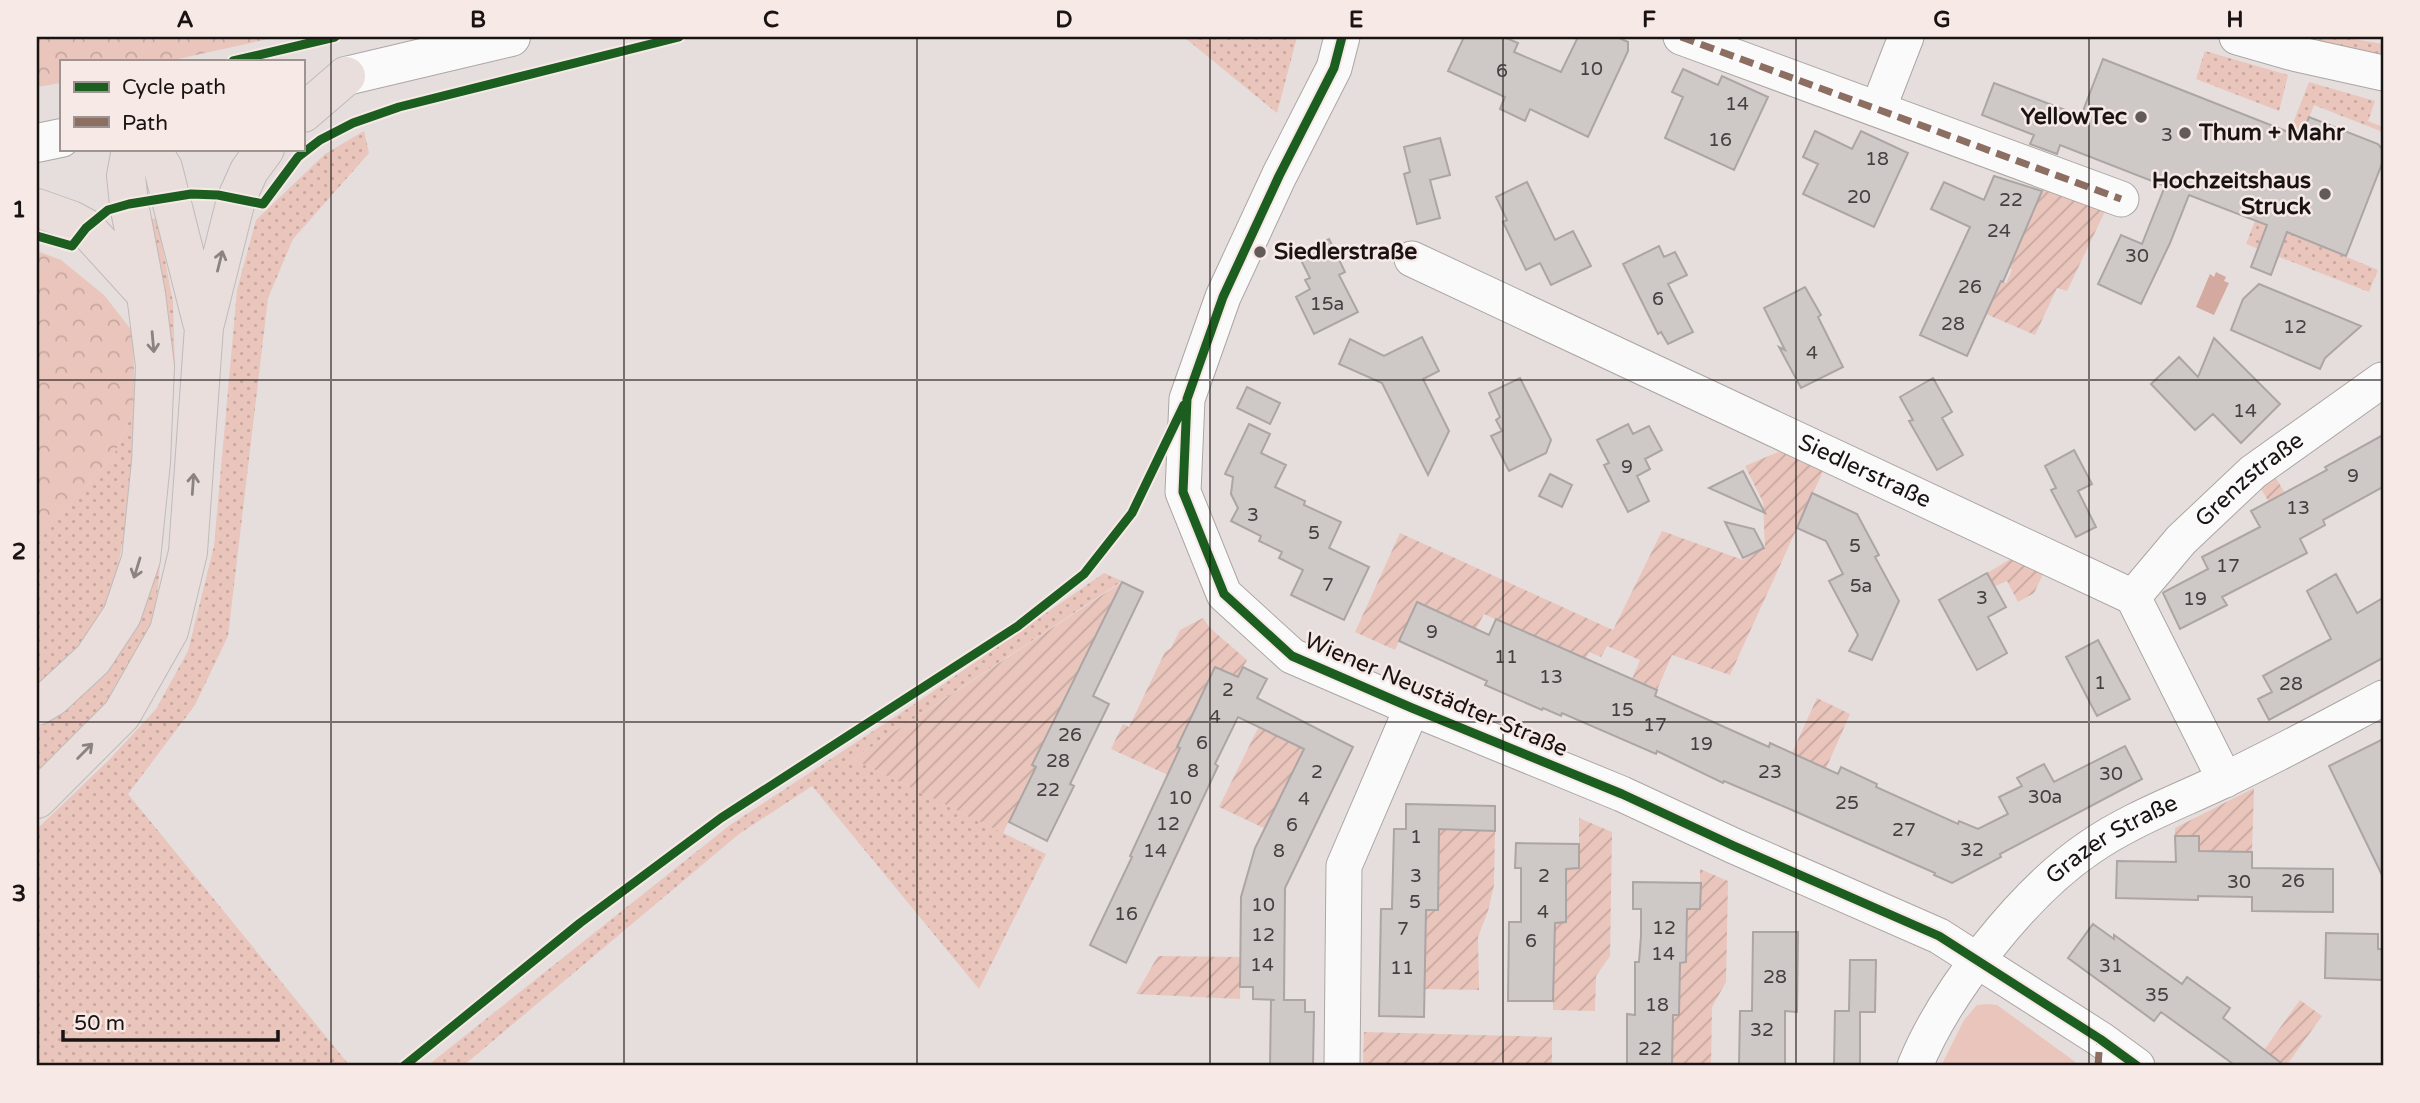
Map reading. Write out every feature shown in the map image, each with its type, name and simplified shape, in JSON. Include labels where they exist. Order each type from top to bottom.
[{"type":"highway","points":[[304,112],[346,76]]},
{"type":"highway","points":[[37,706],[52,697],[93,659],[122,615],[141,559],[155,366],[146,295],[129,204],[126,176],[131,150]]},
{"type":"highway","points":[[152,150],[163,168],[204,327]]},
{"type":"highway","points":[[37,799],[122,714],[169,631],[188,552],[204,327],[236,200],[249,171],[264,150]]},
{"type":"highway","points":[[37,208],[86,228],[146,295]]},
{"type":"street","points":[[304,86],[511,37]]},
{"type":"street","name":"Wiener Neustädter Straße","points":[[1342,37],[1334,68],[1223,297],[1187,398],[1183,492],[1224,594],[1291,655],[1622,794],[1940,936],[1978,960],[2099,1053],[2137,1066]]},
{"type":"street","points":[[1681,37],[2121,199]]},
{"type":"street","points":[[1878,109],[1906,37]]},
{"type":"street","points":[[2237,37],[2297,54],[2383,73]]},
{"type":"street","points":[[37,143],[60,138]]},
{"type":"street","name":"Siedlerstraße","points":[[1412,259],[2133,597]]},
{"type":"street","name":"Grenzstraße","points":[[2133,597],[2181,540],[2253,472],[2382,380]]},
{"type":"street","points":[[2133,597],[2225,780]]},
{"type":"street","name":"Grazer Straße","points":[[1915,1066],[1940,1016],[1978,960],[2056,874],[2090,847],[2141,818],[2225,780],[2383,698]]},
{"type":"street","points":[[1342,1066],[1344,866],[1412,708]]},
{"type":"green space","points":[[37,37],[277,37],[174,60],[60,60],[60,83],[37,87]]},
{"type":"green space","points":[[1184,37],[1297,37],[1277,113]]},
{"type":"green space","points":[[2295,37],[2342,37],[2383,44],[2383,56]]},
{"type":"green space","points":[[2205,51],[2288,75],[2279,111],[2196,79]]},
{"type":"green space","points":[[2309,82],[2375,101],[2368,121],[2383,127],[2383,132],[2314,105],[2267,224],[2378,270],[2369,292],[2246,244]]},
{"type":"green space","points":[[364,131],[369,153],[293,239],[268,298],[228,636],[195,705],[128,794],[350,1066],[37,1066],[37,829],[109,760],[156,709],[188,651],[214,546],[237,290],[256,220],[325,154]]},
{"type":"green space","points":[[2045,182],[2108,205],[2067,291],[2057,288],[2035,335],[1986,314],[2001,281],[2006,283],[2012,270],[2010,268]]},
{"type":"green space","points":[[157,218],[173,302],[175,366],[158,589],[150,636],[119,695],[37,779],[37,729],[71,707],[95,679],[133,615],[149,219]]},
{"type":"green space","points":[[37,251],[61,260],[104,295],[133,332],[135,407],[112,459],[37,537]]},
{"type":"green space","points":[[135,407],[132,467],[124,536],[108,603],[80,654],[37,694],[37,537],[112,459]]},
{"type":"green space","points":[[1783,450],[1824,469],[1730,675],[1672,655],[1657,690],[1632,679],[1640,660],[1607,646],[1601,657],[1589,652],[1585,660],[1484,614],[1476,629],[1417,603],[1395,650],[1355,632],[1400,533],[1613,630],[1662,531],[1743,560],[1765,547],[1763,502],[1745,466]]},
{"type":"green space","points":[[2271,470],[2285,493],[2269,502],[2256,481]]},
{"type":"green space","points":[[2014,557],[2044,572],[2034,593],[2018,602],[2007,581],[1995,586],[1987,573]]},
{"type":"green space","points":[[1104,573],[1122,581],[853,759],[1046,854],[979,989],[812,786],[739,834],[463,1066],[427,1066],[730,825],[919,701]]},
{"type":"green space","points":[[1122,582],[1032,765],[1036,767],[1003,833],[853,759]]},
{"type":"green space","points":[[1203,618],[1210,628],[1247,660],[1238,677],[1215,667],[1168,775],[1111,749],[1123,724],[1129,727],[1165,652],[1171,648],[1180,630]]},
{"type":"green space","points":[[1817,698],[1850,714],[1816,791],[1792,753]]},
{"type":"green space","points":[[1260,724],[1305,749],[1266,829],[1219,807]]},
{"type":"green space","points":[[2254,788],[2252,852],[2199,852],[2199,836],[2175,836],[2175,828]]},
{"type":"green space","points":[[1579,818],[1612,832],[1610,956],[1596,976],[1595,1011],[1553,1010],[1554,923],[1566,922],[1566,869],[1579,868]]},
{"type":"green space","points":[[1439,829],[1495,830],[1494,885],[1478,937],[1479,990],[1424,989],[1426,910],[1438,909]]},
{"type":"green space","points":[[1700,869],[1728,881],[1726,982],[1712,1007],[1711,1066],[1672,1066],[1672,1015],[1679,1015],[1680,963],[1686,962],[1687,909],[1700,909]]},
{"type":"green space","points":[[1158,956],[1241,957],[1240,999],[1136,994]]},
{"type":"green space","points":[[2300,1000],[2322,1016],[2286,1066],[2264,1050]]},
{"type":"green space","points":[[1977,1005],[1997,1005],[2081,1066],[1941,1066],[1964,1020]]},
{"type":"green space","points":[[1364,1032],[1552,1037],[1552,1066],[1363,1066]]},
{"type":"shaded area","points":[[2216,272],[2226,277],[2224,281],[2229,283],[2214,315],[2196,307],[2210,274],[2214,277]]},
{"type":"building","points":[[1464,37],[1504,37],[1518,43],[1514,52],[1561,72],[1578,37],[1617,37],[1628,42],[1628,51],[1588,137],[1530,109],[1525,121],[1500,109],[1505,97],[1448,71]]},
{"type":"building","points":[[2103,59],[2301,137],[2309,117],[2378,144],[2383,150],[2383,161],[2346,256],[2287,232],[2271,275],[2251,267],[2267,225],[2189,195],[2141,304],[2098,284],[2121,235],[2142,244],[2165,186],[2060,145],[2057,154],[2030,144],[2034,135],[1982,115],[1994,83],[2081,116]]},
{"type":"building","points":[[1683,69],[1718,85],[1722,76],[1768,97],[1734,170],[1665,138],[1683,97],[1672,92]]},
{"type":"building","points":[[1815,131],[1852,149],[1861,131],[1908,153],[1874,227],[1803,194],[1818,164],[1803,157]]},
{"type":"building","points":[[1440,138],[1450,175],[1430,180],[1440,218],[1417,224],[1404,174],[1410,172],[1404,147]]},
{"type":"building","points":[[1994,176],[2042,191],[2003,282],[2001,281],[1967,356],[1920,335],[1970,227],[1931,209],[1944,182],[1984,200]]},
{"type":"building","points":[[1527,182],[1555,240],[1573,231],[1591,266],[1551,285],[1540,263],[1526,270],[1503,222],[1507,220],[1496,197]]},
{"type":"building","points":[[1329,239],[1345,272],[1339,275],[1358,312],[1314,334],[1296,297],[1310,289],[1305,280],[1310,278],[1298,254]]},
{"type":"building","points":[[1659,246],[1664,257],[1675,252],[1687,275],[1668,284],[1693,332],[1668,344],[1661,332],[1658,334],[1623,264]]},
{"type":"building","points":[[2259,284],[2361,326],[2325,358],[2320,369],[2231,330],[2243,299]]},
{"type":"building","points":[[1805,287],[1821,315],[1818,317],[1843,367],[1801,388],[1779,347],[1785,350],[1764,308]]},
{"type":"building","points":[[1422,337],[1439,371],[1423,379],[1449,431],[1428,475],[1382,383],[1339,364],[1350,339],[1384,356]]},
{"type":"building","points":[[2214,338],[2280,404],[2241,443],[2213,414],[2195,430],[2151,384],[2179,357],[2198,377]]},
{"type":"building","points":[[1520,378],[1551,440],[1546,453],[1509,471],[1491,436],[1502,431],[1496,420],[1500,417],[1489,393]]},
{"type":"building","points":[[1933,378],[1952,412],[1942,418],[1963,455],[1937,470],[1909,421],[1913,420],[1900,397]]},
{"type":"building","points":[[1247,387],[1280,403],[1270,424],[1237,408]]},
{"type":"building","points":[[1249,424],[1270,434],[1261,453],[1286,465],[1275,487],[1305,501],[1304,505],[1341,522],[1329,548],[1369,567],[1344,620],[1291,595],[1303,570],[1279,558],[1282,552],[1259,541],[1261,536],[1231,521],[1238,508],[1231,494],[1233,477],[1225,474]]},
{"type":"building","points":[[1628,424],[1633,434],[1649,426],[1662,450],[1645,459],[1650,469],[1637,476],[1649,501],[1628,512],[1604,465],[1609,463],[1597,440]]},
{"type":"building","points":[[2383,435],[2383,487],[2323,520],[2325,525],[2300,539],[2307,553],[2222,597],[2227,605],[2180,629],[2164,592],[2208,569],[2202,557],[2260,527],[2251,511],[2327,470],[2325,467]]},
{"type":"building","points":[[2074,450],[2092,484],[2078,491],[2096,527],[2076,537],[2051,490],[2056,488],[2045,466]]},
{"type":"building","points":[[1743,471],[1765,513],[1709,488]]},
{"type":"building","points":[[1550,474],[1572,485],[1562,507],[1539,496]]},
{"type":"building","points":[[1812,493],[1857,514],[1879,555],[1875,557],[1899,601],[1872,660],[1849,651],[1858,635],[1829,581],[1843,574],[1826,541],[1797,528]]},
{"type":"building","points":[[1725,522],[1754,529],[1764,548],[1743,558]]},
{"type":"building","points":[[1987,573],[2006,607],[1988,617],[2007,653],[1977,670],[1939,600]]},
{"type":"building","points":[[2336,574],[2357,613],[2383,598],[2383,658],[2269,720],[2258,699],[2272,692],[2263,676],[2331,639],[2307,591]]},
{"type":"building","points":[[1122,582],[1143,592],[1093,696],[1109,704],[1070,784],[1074,786],[1047,841],[1009,822],[1036,767],[1032,765]]},
{"type":"building","points":[[1417,602],[1489,635],[1496,619],[1657,690],[1655,696],[1769,747],[1770,743],[1838,774],[1841,767],[1877,784],[1876,787],[1958,824],[1959,821],[1978,829],[2008,814],[1999,797],[2022,786],[2017,778],[2044,764],[2054,782],[2125,746],[2142,779],[2000,854],[2001,857],[1952,883],[1792,810],[1724,781],[1723,783],[1657,751],[1656,754],[1562,713],[1561,716],[1543,708],[1542,710],[1485,685],[1487,681],[1399,641]]},
{"type":"building","points":[[2098,640],[2130,699],[2097,716],[2066,657]]},
{"type":"building","points":[[1215,667],[1238,677],[1243,667],[1267,679],[1257,698],[1353,747],[1285,888],[1284,1000],[1305,1000],[1305,1012],[1314,1012],[1313,1066],[1270,1066],[1271,1000],[1275,1000],[1253,999],[1253,987],[1240,987],[1241,897],[1255,848],[1304,749],[1238,717],[1215,764],[1218,766],[1126,963],[1090,945],[1132,857],[1130,856],[1180,748],[1177,747]]},
{"type":"building","points":[[2383,739],[2383,877],[2329,766]]},
{"type":"building","points":[[1406,804],[1495,806],[1495,831],[1439,829],[1438,910],[1426,910],[1424,1017],[1379,1016],[1381,909],[1392,909],[1394,829],[1406,829]]},
{"type":"building","points":[[2175,836],[2199,836],[2199,851],[2252,852],[2252,868],[2333,869],[2333,912],[2252,911],[2252,897],[2198,896],[2198,900],[2116,898],[2117,861],[2176,862]]},
{"type":"building","points":[[1516,843],[1579,844],[1579,868],[1566,869],[1566,922],[1555,923],[1553,1001],[1508,1001],[1509,922],[1521,922],[1521,868],[1515,868]]},
{"type":"building","points":[[1633,882],[1701,883],[1700,909],[1687,909],[1686,962],[1680,963],[1679,1015],[1673,1015],[1672,1066],[1627,1066],[1627,1014],[1635,1015],[1635,962],[1639,962],[1641,936],[1641,909],[1633,909]]},
{"type":"building","points":[[2093,924],[2114,939],[2114,935],[2182,984],[2187,977],[2230,1008],[2223,1018],[2285,1066],[2236,1066],[2161,1012],[2154,1021],[2068,958]]},
{"type":"building","points":[[1753,932],[1798,932],[1797,1012],[1785,1011],[1785,1066],[1739,1066],[1740,1011],[1752,1011]]},
{"type":"building","points":[[2326,933],[2378,934],[2378,949],[2383,949],[2383,980],[2325,978]]},
{"type":"building","points":[[1850,960],[1876,960],[1875,1012],[1860,1012],[1860,1066],[1834,1066],[1835,1011],[1849,1011]]},
{"type":"marked path","points":[[1681,37],[2121,199]]},
{"type":"marked path","points":[[2098,1066],[2100,1039]]},
{"type":"cycle path","points":[[237,60],[335,37]]},
{"type":"cycle path","points":[[37,236],[72,246],[86,228],[108,210],[191,194],[218,195],[263,204],[298,157],[320,140],[353,123],[399,107],[679,37]]},
{"type":"cycle path","points":[[1342,37],[1334,68],[1279,176],[1223,297],[1187,399],[1183,492],[1224,594],[1292,656],[1622,794],[1939,936],[2100,1039],[2137,1066]]},
{"type":"cycle path","points":[[404,1066],[580,923],[721,818],[1018,626],[1084,574],[1132,513],[1184,405]]},
{"type":"place","name":"YellowTec","points":[[2141,117]]},
{"type":"place","name":"Thum + Mahr","points":[[2185,133]]},
{"type":"place","name":"Hochzeitshaus Struck","points":[[2325,194]]},
{"type":"place","name":"Siedlerstraße","points":[[1260,252]]}]
